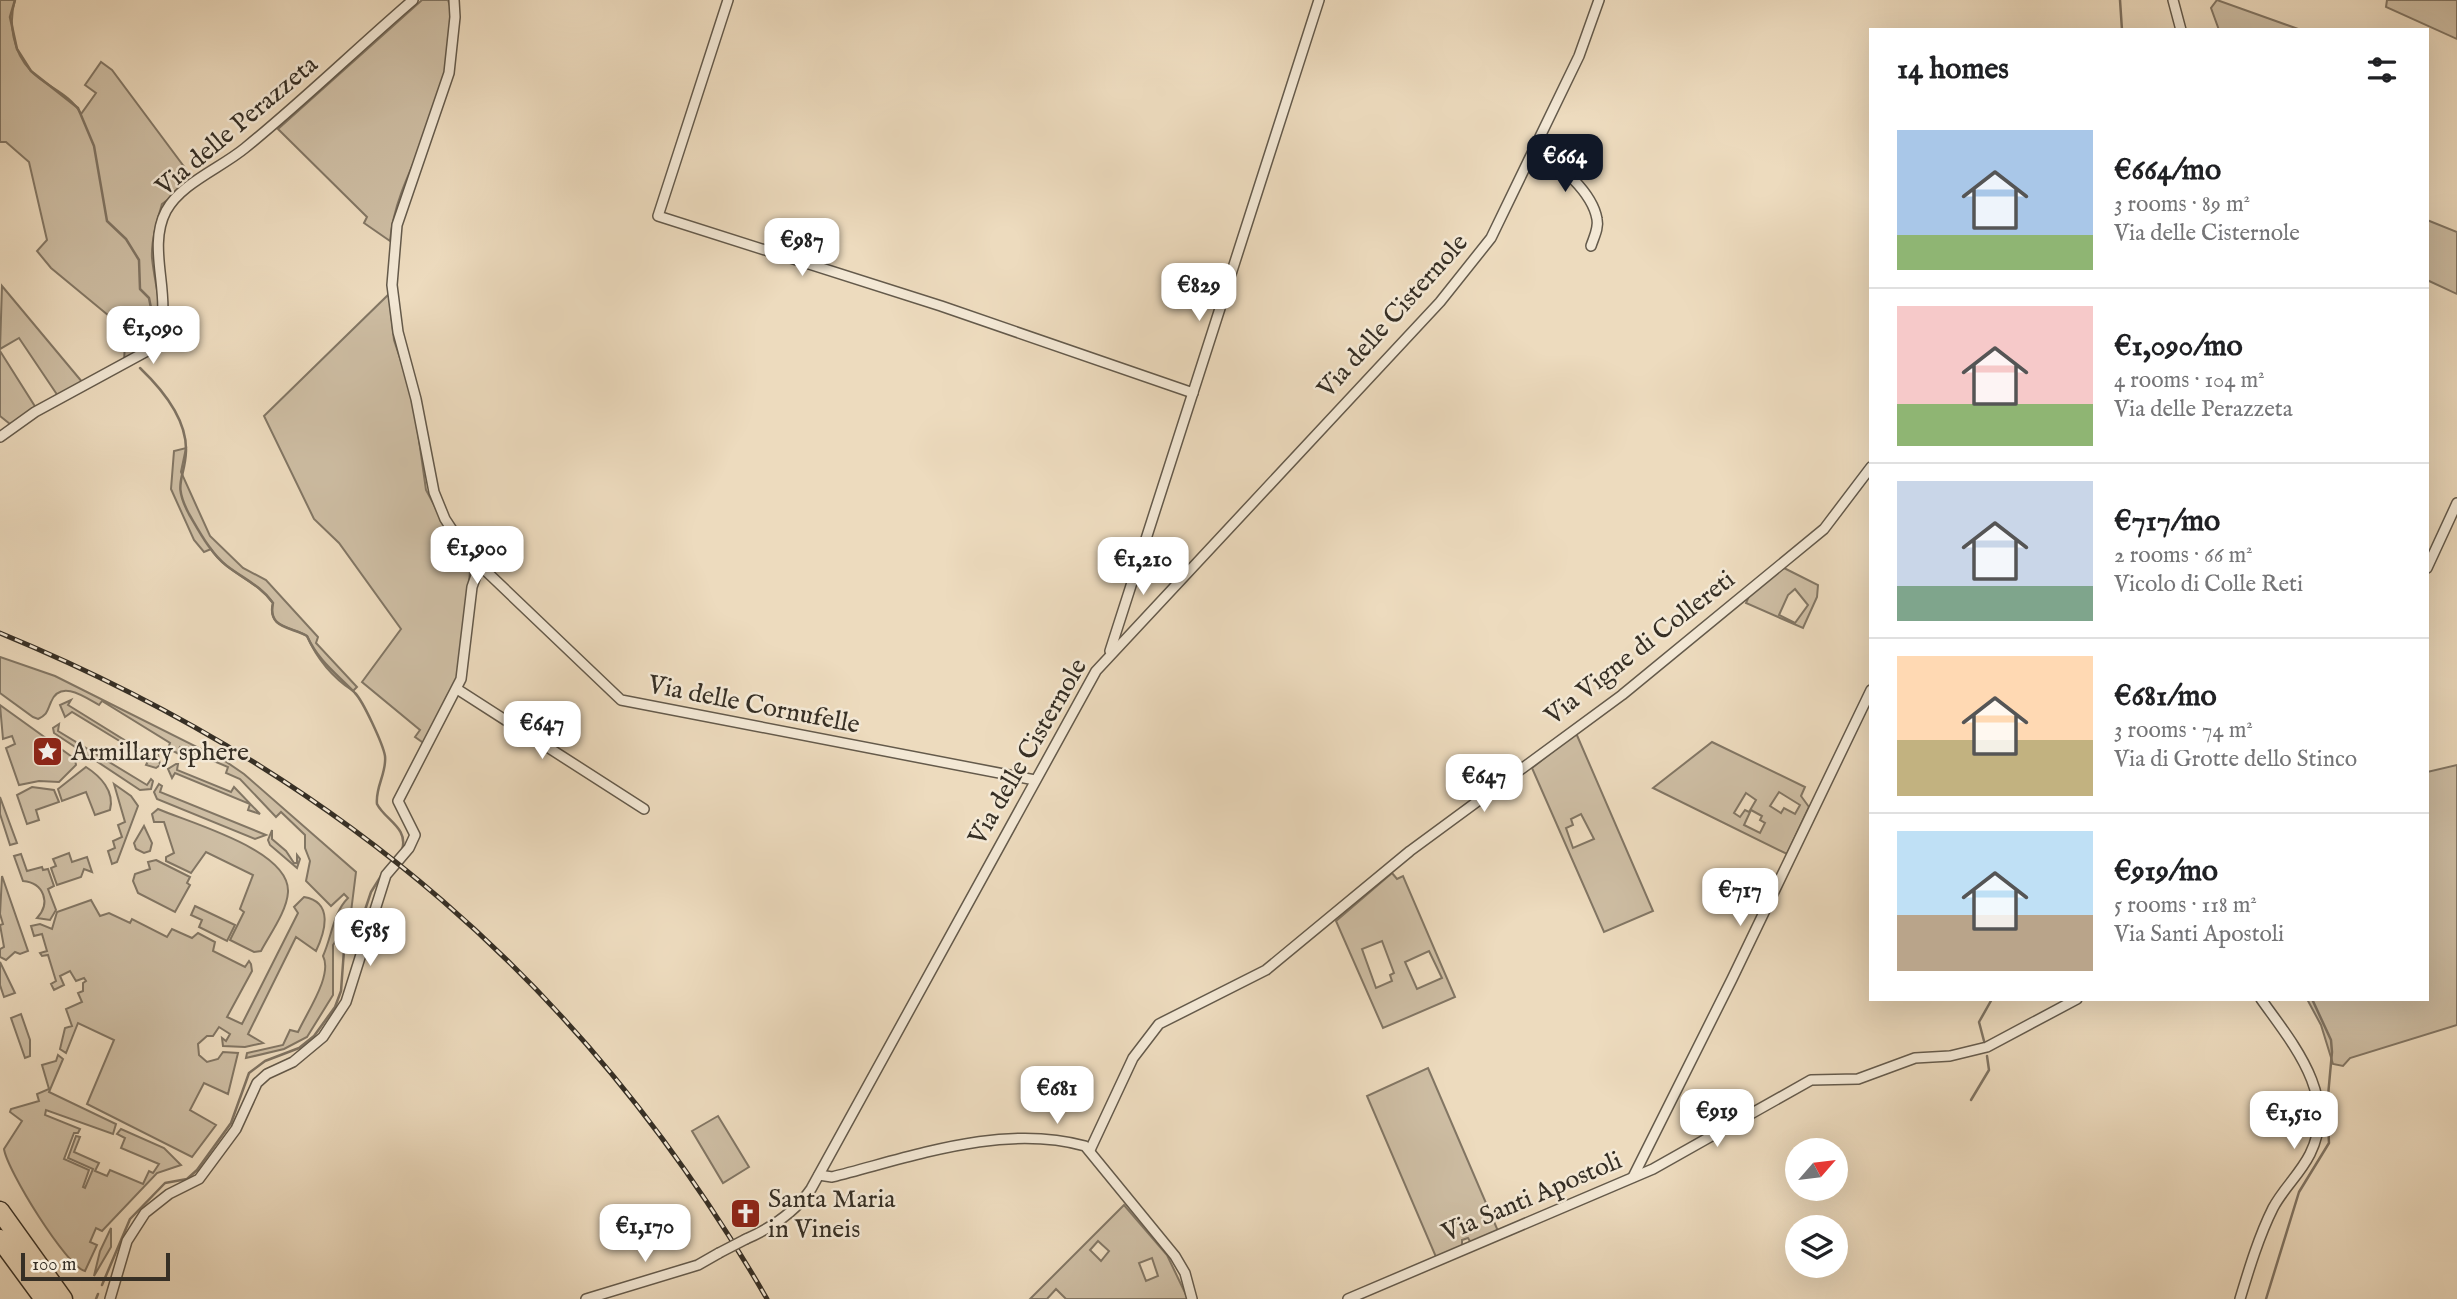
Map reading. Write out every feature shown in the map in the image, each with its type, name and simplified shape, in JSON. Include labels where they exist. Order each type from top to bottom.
[{"type":"highway","points":[[0,1211],[63,1299]]},
{"type":"highway","points":[[0,1239],[44,1299]]},
{"type":"street","name":"Via delle Perazzeta","points":[[0,437],[35,412],[149,350],[162,319],[157,247],[162,221],[170,204],[258,137],[412,0]]},
{"type":"street","name":"Via delle Cornufelle","points":[[454,0],[455,17],[449,73],[397,225],[392,285],[397,332],[416,399],[434,492],[453,532],[479,567],[621,700],[1035,780]]},
{"type":"street","points":[[728,0],[658,216],[941,306],[1193,393]]},
{"type":"street","points":[[1109,655],[1319,0]]},
{"type":"street","name":"Via delle Cisternole","points":[[586,1299],[698,1265],[776,1223],[801,1203],[819,1175],[1090,681],[1109,655],[1440,302],[1491,238],[1579,56],[1599,0]]},
{"type":"street","points":[[2173,0],[2180,28]]},
{"type":"street","points":[[1535,147],[1575,182],[1594,212],[1598,222],[1591,246]]},
{"type":"street","name":"Via Vigne di Collereti","points":[[1090,1150],[1133,1058],[1159,1024],[1266,970],[1410,851],[1622,695],[1824,529],[1869,470]]},
{"type":"street","points":[[2429,564],[2457,503]]},
{"type":"street","points":[[110,1299],[127,1241],[145,1213],[169,1194],[199,1179],[238,1126],[257,1083],[267,1074],[293,1062],[323,1037],[346,1002],[386,875],[409,848],[415,835],[398,801],[457,689],[465,662],[472,583],[479,567]]},
{"type":"street","points":[[457,689],[644,809]]},
{"type":"street","points":[[1633,1177],[1869,694]]},
{"type":"street","name":"Via Santi Apostoli","points":[[1348,1299],[1633,1177],[1811,1080],[1858,1079],[1916,1058],[1950,1056],[1987,1047],[2073,1001]]},
{"type":"street","points":[[2239,1299],[2270,1214],[2309,1156],[2318,1121],[2316,1092],[2308,1068],[2261,1001]]},
{"type":"street","points":[[819,1175],[832,1177],[979,1141],[1069,1141],[1090,1150],[1175,1256],[1185,1273],[1192,1299]]},
{"type":"shaded area","points":[[0,0],[15,0],[12,28],[16,47],[25,64],[37,77],[64,95],[81,114],[96,93],[85,85],[101,62],[112,70],[194,180],[162,204],[152,251],[159,304],[157,329],[140,351],[124,362],[125,343],[120,325],[51,268],[37,251],[47,240],[29,162],[6,142],[0,142]]},
{"type":"shaded area","points":[[422,0],[448,0],[451,9],[450,71],[433,120],[399,199],[390,241],[364,223],[367,217],[278,129]]},
{"type":"shaded area","points":[[2217,0],[2295,28],[2218,28],[2211,8]]},
{"type":"shaded area","points":[[2387,0],[2457,0],[2457,39],[2386,7]]},
{"type":"shaded area","points":[[2429,221],[2457,232],[2457,294],[2429,281]]},
{"type":"shaded area","points":[[2,286],[83,383],[58,396],[19,338],[0,349]]},
{"type":"shaded area","points":[[389,294],[394,340],[413,397],[426,490],[470,571],[462,672],[425,744],[415,737],[420,730],[362,682],[401,629],[339,543],[314,519],[264,416]]},
{"type":"shaded area","points":[[0,351],[36,408],[10,424],[0,416]]},
{"type":"shaded area","points":[[186,448],[181,472],[210,536],[243,568],[266,580],[318,637],[316,643],[357,687],[353,691],[326,667],[307,636],[277,622],[272,611],[273,603],[259,588],[225,564],[211,549],[204,552],[194,540],[171,489],[174,451]]},
{"type":"shaded area","points":[[1782,567],[1818,585],[1817,597],[1803,628],[1746,603],[1749,596]],"holes":[[[1795,589],[1808,605],[1795,623],[1779,615],[1788,595]]]},
{"type":"shaded area","points":[[0,657],[55,676],[225,761],[244,774],[356,872],[350,920],[333,945],[333,995],[307,1037],[284,1049],[246,1058],[247,1053],[283,1045],[290,1030],[298,1032],[322,983],[325,973],[323,956],[336,918],[348,898],[344,894],[331,906],[306,881],[310,861],[305,848],[305,835],[281,812],[276,817],[240,779],[226,773],[228,767],[180,747],[177,753],[168,748],[170,743],[102,701],[99,705],[73,692],[60,692],[55,695],[44,716],[38,719],[33,717],[0,693]]},
{"type":"shaded area","points":[[71,700],[68,705],[152,757],[158,754],[160,765],[156,768],[146,765],[149,759],[72,712],[65,717],[60,705]]},
{"type":"shaded area","points":[[0,705],[75,759],[76,765],[59,782],[39,781],[19,785],[6,748],[15,744],[12,736],[3,739]]},
{"type":"shaded area","points":[[59,724],[58,731],[147,785],[151,779],[151,789],[140,790],[54,733],[53,728]]},
{"type":"shaded area","points":[[1576,733],[1653,911],[1604,932],[1532,768]],"holes":[[[1581,814],[1594,839],[1573,848],[1566,828],[1573,825],[1571,819]]]},
{"type":"shaded area","points":[[1712,742],[1805,787],[1801,796],[1809,807],[1787,854],[1653,788]],"holes":[[[1779,792],[1800,805],[1795,814],[1784,808],[1781,813],[1770,806]],[[1746,793],[1756,800],[1749,812],[1745,810],[1740,817],[1734,813]],[[1751,810],[1762,816],[1760,820],[1765,823],[1760,833],[1744,825]]]},
{"type":"shaded area","points":[[176,764],[177,770],[231,792],[234,787],[260,814],[248,810],[250,804],[175,773],[172,778],[168,769]]},
{"type":"shaded area","points":[[2457,765],[2457,1025],[2350,1058],[2343,1066],[2333,1064],[2321,1025],[2308,1001],[2429,1001],[2429,772]]},
{"type":"shaded area","points":[[86,767],[108,790],[110,810],[95,815],[86,792],[62,801],[58,789]]},
{"type":"shaded area","points":[[114,784],[131,796],[138,806],[117,862],[112,864],[108,851],[115,848],[113,841],[122,837],[118,825],[125,822]]},
{"type":"shaded area","points":[[159,784],[162,786],[160,792],[266,835],[255,839],[157,799],[154,792]]},
{"type":"shaded area","points":[[32,787],[54,790],[59,802],[36,810],[39,820],[27,824],[17,795]]},
{"type":"shaded area","points":[[0,797],[17,843],[10,845],[0,814]]},
{"type":"shaded area","points":[[158,809],[236,840],[273,863],[284,877],[288,892],[285,907],[261,951],[254,952],[230,940],[244,912],[240,909],[253,875],[206,852],[191,873],[166,861],[166,857],[174,853],[164,822],[154,822],[152,814]]},
{"type":"shaded area","points":[[144,826],[152,843],[150,851],[144,853],[136,849],[134,843]]},
{"type":"shaded area","points":[[272,830],[272,839],[286,851],[294,863],[297,863],[297,855],[300,859],[297,868],[270,845],[268,840]]},
{"type":"shaded area","points":[[69,853],[72,862],[87,857],[92,872],[84,869],[81,877],[57,885],[51,868],[56,866],[53,859]]},
{"type":"shaded area","points":[[21,854],[27,871],[42,867],[43,870],[48,869],[54,886],[48,889],[56,910],[50,920],[37,918],[44,906],[43,895],[36,886],[23,881],[14,856]]},
{"type":"shaded area","points":[[156,860],[190,877],[187,883],[190,885],[175,912],[138,893],[133,881],[135,874],[150,869],[148,862]]},
{"type":"shaded area","points":[[1392,873],[1397,879],[1403,876],[1455,997],[1383,1028],[1336,921]],"holes":[[[1382,941],[1394,973],[1390,975],[1392,981],[1376,988],[1362,949]],[[1429,951],[1442,978],[1417,989],[1405,962]]]},
{"type":"shaded area","points":[[2,876],[28,951],[20,954],[15,952],[6,960],[0,957],[0,949],[4,947],[0,925],[3,924],[0,914]]},
{"type":"shaded area","points":[[304,897],[320,905],[323,911],[325,919],[322,935],[316,951],[296,937],[248,1034],[263,1043],[245,1047],[223,1046],[222,1038],[226,1041],[230,1034],[219,1027],[213,1036],[207,1036],[198,1044],[199,1055],[207,1062],[218,1059],[223,1052],[238,1053],[228,1094],[204,1083],[190,1110],[216,1125],[192,1157],[87,1104],[114,1040],[78,1023],[66,1053],[60,1049],[65,1028],[72,1026],[66,1009],[82,1002],[78,993],[83,991],[83,983],[86,981],[84,978],[76,981],[70,971],[60,976],[64,985],[54,990],[51,984],[56,981],[48,955],[42,956],[40,953],[47,951],[42,934],[34,936],[31,926],[40,924],[52,929],[57,912],[91,900],[100,916],[109,913],[130,923],[132,919],[167,937],[172,929],[192,938],[198,933],[215,942],[213,951],[245,967],[249,961],[251,964],[252,971],[227,1017],[242,1024],[298,913],[294,907]]},
{"type":"shaded area","points":[[195,906],[235,925],[227,941],[199,927],[202,920],[191,915]]},
{"type":"shaded area","points":[[0,962],[15,993],[4,997],[0,985]]},
{"type":"shaded area","points":[[21,1014],[30,1040],[30,1056],[25,1058],[11,1018]]},
{"type":"shaded area","points":[[58,1055],[63,1059],[49,1092],[116,1124],[113,1134],[46,1110],[45,1115],[80,1129],[78,1133],[74,1133],[64,1159],[89,1170],[83,1187],[85,1188],[93,1169],[68,1158],[76,1136],[80,1137],[74,1152],[99,1163],[95,1171],[107,1176],[110,1170],[143,1184],[149,1171],[153,1173],[159,1164],[121,1148],[125,1138],[117,1134],[121,1129],[164,1148],[181,1165],[157,1173],[102,1231],[96,1228],[90,1242],[97,1245],[85,1271],[65,1253],[38,1216],[15,1176],[4,1149],[22,1121],[10,1112],[11,1109],[39,1101],[37,1094],[49,1089],[42,1065],[56,1061]]},
{"type":"shaded area","points":[[1428,1068],[1498,1231],[1471,1243],[1468,1238],[1462,1240],[1462,1246],[1436,1257],[1367,1096]]},
{"type":"shaded area","points":[[718,1116],[749,1167],[723,1183],[692,1131]]},
{"type":"shaded area","points":[[1124,1205],[1167,1255],[1188,1299],[1066,1299],[1056,1289],[1047,1299],[1030,1299]],"holes":[[[1098,1241],[1109,1251],[1101,1261],[1090,1250]],[[1152,1258],[1158,1276],[1146,1281],[1139,1263]]]},
{"type":"shaded area","points":[[111,1228],[111,1247],[94,1276],[100,1251]]},
{"type":"waterway","points":[[15,0],[10,17],[17,49],[31,71],[78,108],[94,146],[107,221],[126,239],[139,260],[140,289],[149,298],[153,318],[139,343]]},
{"type":"waterway","points":[[2120,0],[2122,28]]},
{"type":"waterway","points":[[140,368],[157,385],[178,416],[186,451],[181,495],[206,542],[221,561],[268,597],[273,603],[272,612],[277,622],[307,636],[322,660],[355,693],[363,705],[385,756],[377,804],[399,830],[403,842],[402,850]]},
{"type":"waterway","points":[[102,1285],[130,1219],[165,1183],[187,1179],[197,1170],[231,1123],[249,1073],[265,1061],[299,1048],[314,1036],[335,1007],[341,991],[344,950],[357,934],[371,892],[381,876]]},
{"type":"waterway","points":[[1984,1041],[1979,1022],[1991,1001]]},
{"type":"waterway","points":[[2266,1299],[2299,1192],[2329,1143],[2327,1107],[2331,1040],[2313,1001]]},
{"type":"waterway","points":[[1971,1100],[1989,1070],[1987,1056]]},
{"type":"waterway","points":[[96,1299],[98,1294]]},
{"type":"railway","points":[[0,633],[122,688],[236,751],[342,821],[441,900],[533,986],[618,1081],[696,1186],[767,1299]]},
{"type":"place","name":"Armillary sphere","points":[[48,752]]},
{"type":"place","name":"Santa Maria in Vineis","points":[[745,1214]]}]
